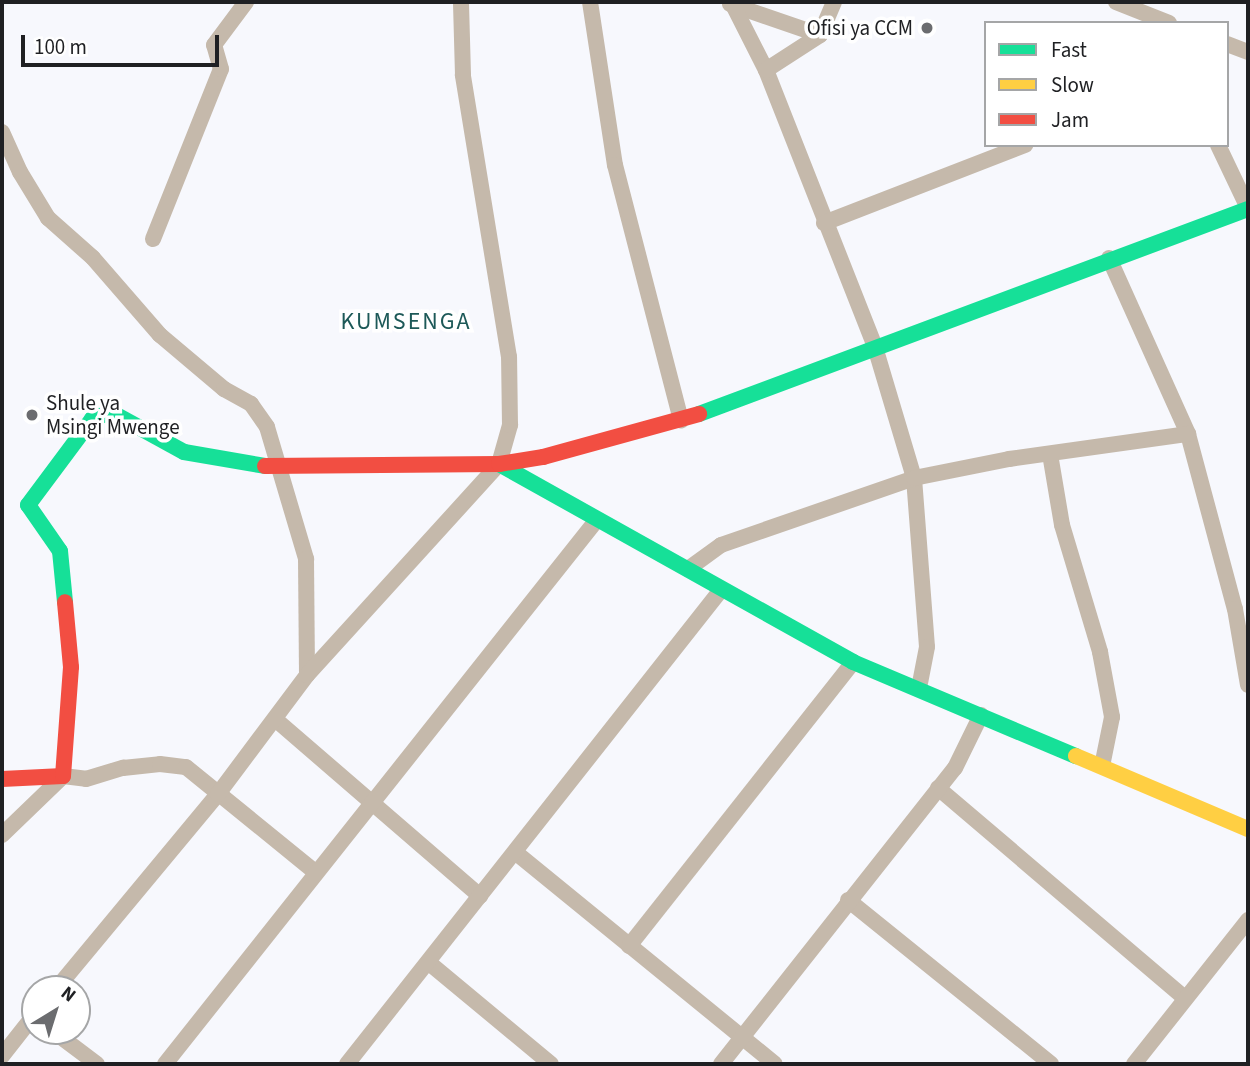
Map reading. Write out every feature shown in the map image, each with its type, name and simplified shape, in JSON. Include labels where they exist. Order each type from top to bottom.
[{"type":"street","points":[[153,239],[221,69],[214,45],[246,2]]},
{"type":"street","points":[[68,975],[218,794],[307,675],[499,464],[510,425],[509,357],[491,222],[463,75],[461,2]]},
{"type":"street","points":[[766,70],[820,35],[834,2]]},
{"type":"street","points":[[1116,2],[1164,21]]},
{"type":"street","points":[[591,4],[615,165],[681,421]]},
{"type":"street","points":[[729,4],[820,35]]},
{"type":"street","points":[[729,4],[766,70],[875,347],[914,478],[927,648],[919,688]]},
{"type":"street","points":[[1229,45],[1248,52]]},
{"type":"street","points":[[2,132],[20,172],[48,218],[93,258],[160,335],[224,389],[251,404],[267,427],[306,559],[307,675]]},
{"type":"street","points":[[824,223],[1020,147]]},
{"type":"street","points":[[2,835],[63,776],[72,667],[60,551],[28,505],[66,449],[92,419],[111,412],[184,452],[281,469],[499,464],[595,446],[681,421],[1248,208],[1219,147]]},
{"type":"street","points":[[1109,258],[1188,434],[1242,604],[1248,685]]},
{"type":"street","points":[[688,569],[722,545],[914,478],[1050,454],[1188,434]]},
{"type":"street","points":[[1050,454],[1062,525],[1100,652],[1112,717],[1102,766]]},
{"type":"street","points":[[499,464],[595,522],[688,569],[853,662],[1248,829]]},
{"type":"street","points":[[165,1064],[595,522]]},
{"type":"street","points":[[347,1064],[721,590]]},
{"type":"street","points":[[629,946],[853,662]]},
{"type":"street","points":[[721,1064],[955,768],[981,715]]},
{"type":"street","points":[[275,719],[480,896]]},
{"type":"street","points":[[2,779],[63,776],[86,779],[123,768],[173,765],[205,778],[218,794],[315,872]]},
{"type":"street","points":[[938,788],[1184,998]]},
{"type":"street","points":[[514,852],[775,1064]]},
{"type":"street","points":[[848,900],[1051,1064]]},
{"type":"street","points":[[1134,1064],[1248,920]]},
{"type":"street","points":[[428,962],[541,1061]]},
{"type":"street","points":[[2,1056],[21,1032]]},
{"type":"street","points":[[72,1045],[97,1064]]},
{"type":"traffic: fast","points":[[699,414],[1248,209]]},
{"type":"traffic: fast","points":[[65,602],[60,551],[28,505],[92,419],[111,412],[184,452],[265,466]]},
{"type":"traffic: fast","points":[[499,464],[853,662],[1076,756]]},
{"type":"traffic: slow","points":[[1076,756],[1248,829]]},
{"type":"traffic: jam","points":[[265,466],[499,464],[543,457],[699,414]]},
{"type":"traffic: jam","points":[[2,779],[63,776],[71,667],[65,602]]},
{"type":"place","name":"Ofisi ya CCM","points":[[927,28]]},
{"type":"place","name":"Shule ya Msingi Mwenge","points":[[32,415]]},
{"type":"district","name":"KUMSENGA","points":[[406,322]]}]
